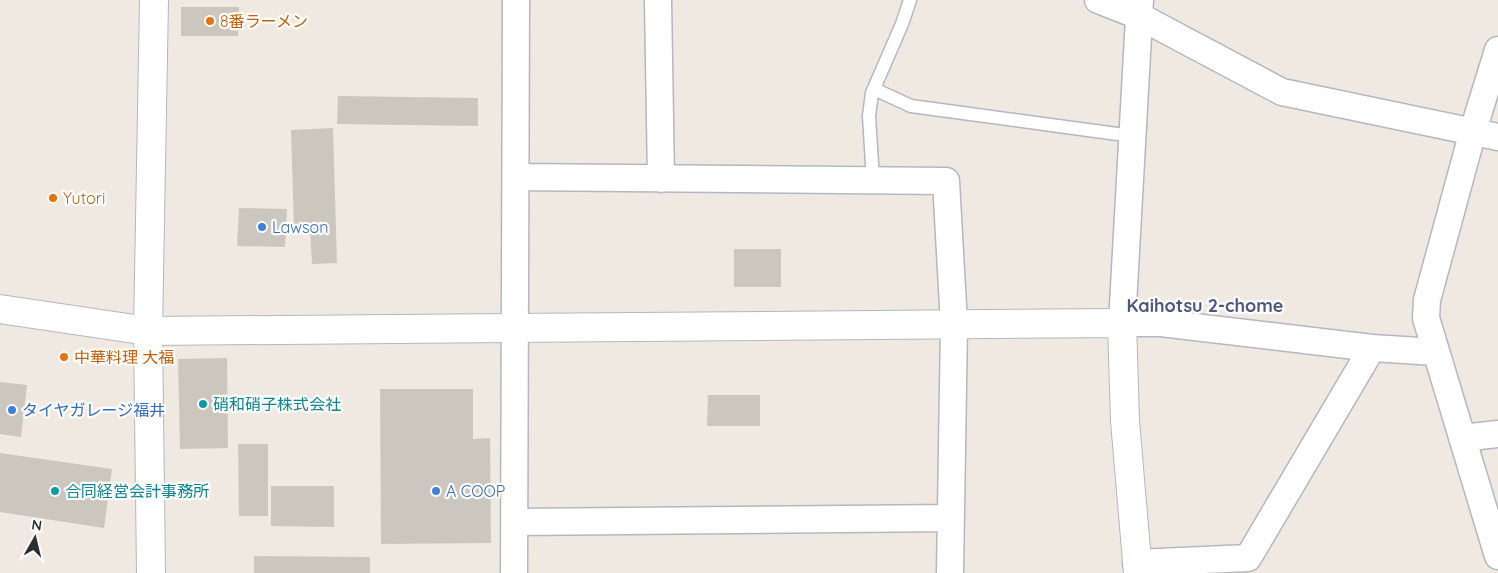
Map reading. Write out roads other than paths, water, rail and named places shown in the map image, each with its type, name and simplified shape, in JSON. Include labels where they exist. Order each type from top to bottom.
[{"type":"street","points":[[151,573],[148,331],[154,0]]},
{"type":"street","points":[[514,573],[516,0]]},
{"type":"street","points":[[658,0],[661,178]]},
{"type":"street","points":[[1098,0],[1139,8],[1282,92],[1473,131],[1498,138]]},
{"type":"street","points":[[1139,8],[1122,323],[1125,421],[1137,568],[1248,558],[1372,348]]},
{"type":"street","points":[[1498,50],[1473,131],[1426,300],[1426,318],[1498,556]]},
{"type":"street","points":[[516,177],[946,181],[954,324],[950,573]]},
{"type":"street","points":[[0,309],[148,331],[1161,323],[1372,348],[1436,352]]},
{"type":"street","points":[[1462,438],[1498,434]]},
{"type":"street","points":[[515,522],[951,518]]},
{"type":"lane","points":[[873,180],[869,116],[872,93],[902,24],[910,0]]},
{"type":"lane","points":[[874,89],[911,106],[1132,136]]},
{"type":"place","name":"8番ラーメン","points":[[210,21]]},
{"type":"place","name":"Yutori","points":[[53,198]]},
{"type":"place","name":"Lawson","points":[[262,227]]},
{"type":"place","name":"中華料理 大福","points":[[64,357]]},
{"type":"place","name":"硝和硝子株式会社","points":[[203,404]]},
{"type":"place","name":"タイヤガレージ福井","points":[[12,410]]},
{"type":"place","name":"合同経営会計事務所","points":[[55,491]]},
{"type":"place","name":"A COOP","points":[[436,491]]},
{"type":"district","name":"Kaihotsu 2-chome","points":[[1205,306]]}]
